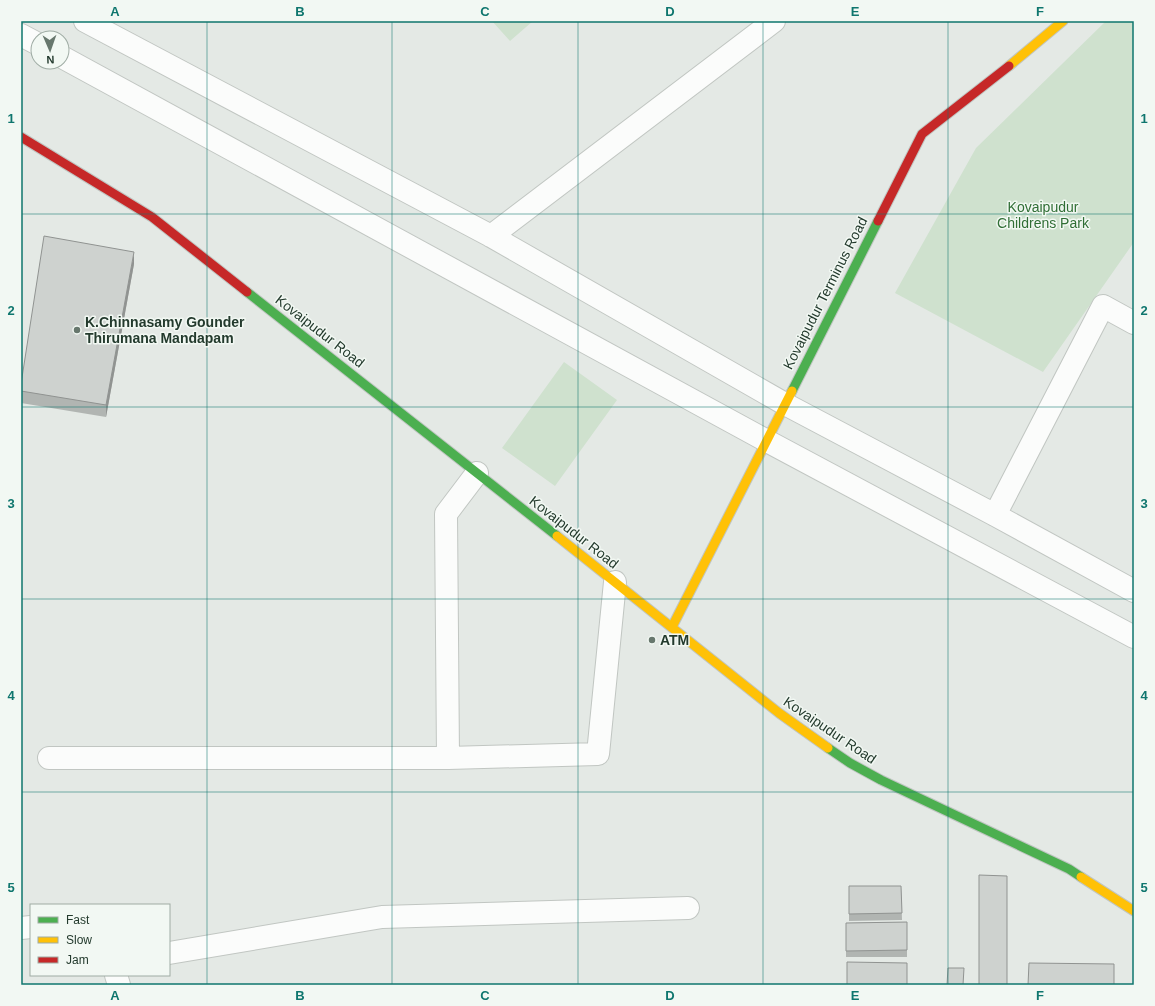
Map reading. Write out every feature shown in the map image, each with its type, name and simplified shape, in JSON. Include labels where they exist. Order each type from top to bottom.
[{"type":"main road","name":"Kovaipudur Terminus Road","points":[[672,626],[922,134],[1063,21]]},
{"type":"main road","name":"Kovaipudur Road","points":[[21,137],[152,217],[672,626],[779,713],[850,763],[881,780],[1069,869],[1134,911]]},
{"type":"street","points":[[85,21],[491,236],[785,404],[995,515],[1134,591]]},
{"type":"street","points":[[491,236],[774,21]]},
{"type":"street","points":[[21,35],[30,40]]},
{"type":"street","points":[[70,61],[766,441],[1134,637]]},
{"type":"street","points":[[995,515],[1103,306],[1134,323]]},
{"type":"street","points":[[448,758],[446,514],[477,473]]},
{"type":"street","points":[[48,758],[448,758],[598,754],[615,582]]},
{"type":"street","points":[[170,953],[382,917],[688,908]]},
{"type":"green space","points":[[492,21],[533,21],[510,41]]},
{"type":"green space","name":"Kovaipudur Childrens Park","points":[[1106,21],[1134,21],[1134,242],[1043,372],[895,293],[976,148]]},
{"type":"green space","points":[[564,362],[617,400],[555,486],[502,448]]},
{"type":"building","name":"K.Chinnasamy Gounder Thirumana Mandapam","points":[[44,236],[134,252],[106,405],[21,391]]},
{"type":"building","points":[[979,875],[1007,876],[1007,985],[979,985]]},
{"type":"building","points":[[849,886],[901,886],[902,913],[849,914]]},
{"type":"building","points":[[907,922],[907,950],[846,951],[846,923]]},
{"type":"building","points":[[847,962],[907,963],[907,985],[847,985]]},
{"type":"building","points":[[1029,963],[1114,964],[1114,985],[1028,985]]},
{"type":"building","points":[[948,968],[964,968],[963,985],[947,985]]},
{"type":"traffic: fast","points":[[792,391],[878,221]]},
{"type":"traffic: fast","points":[[247,292],[557,536]]},
{"type":"traffic: fast","points":[[828,748],[850,763],[881,780],[1069,869],[1081,877]]},
{"type":"traffic: slow","points":[[1009,66],[1063,21]]},
{"type":"traffic: slow","points":[[672,627],[792,391]]},
{"type":"traffic: slow","points":[[557,536],[779,713],[828,748]]},
{"type":"traffic: slow","points":[[1081,877],[1134,911]]},
{"type":"traffic: jam","points":[[878,221],[922,134],[1009,66]]},
{"type":"traffic: jam","points":[[21,137],[152,217],[247,292]]},
{"type":"place","name":"K.Chinnasamy Gounder Thirumana Mandapam","points":[[77,330]]},
{"type":"place","name":"ATM","points":[[652,640]]}]
